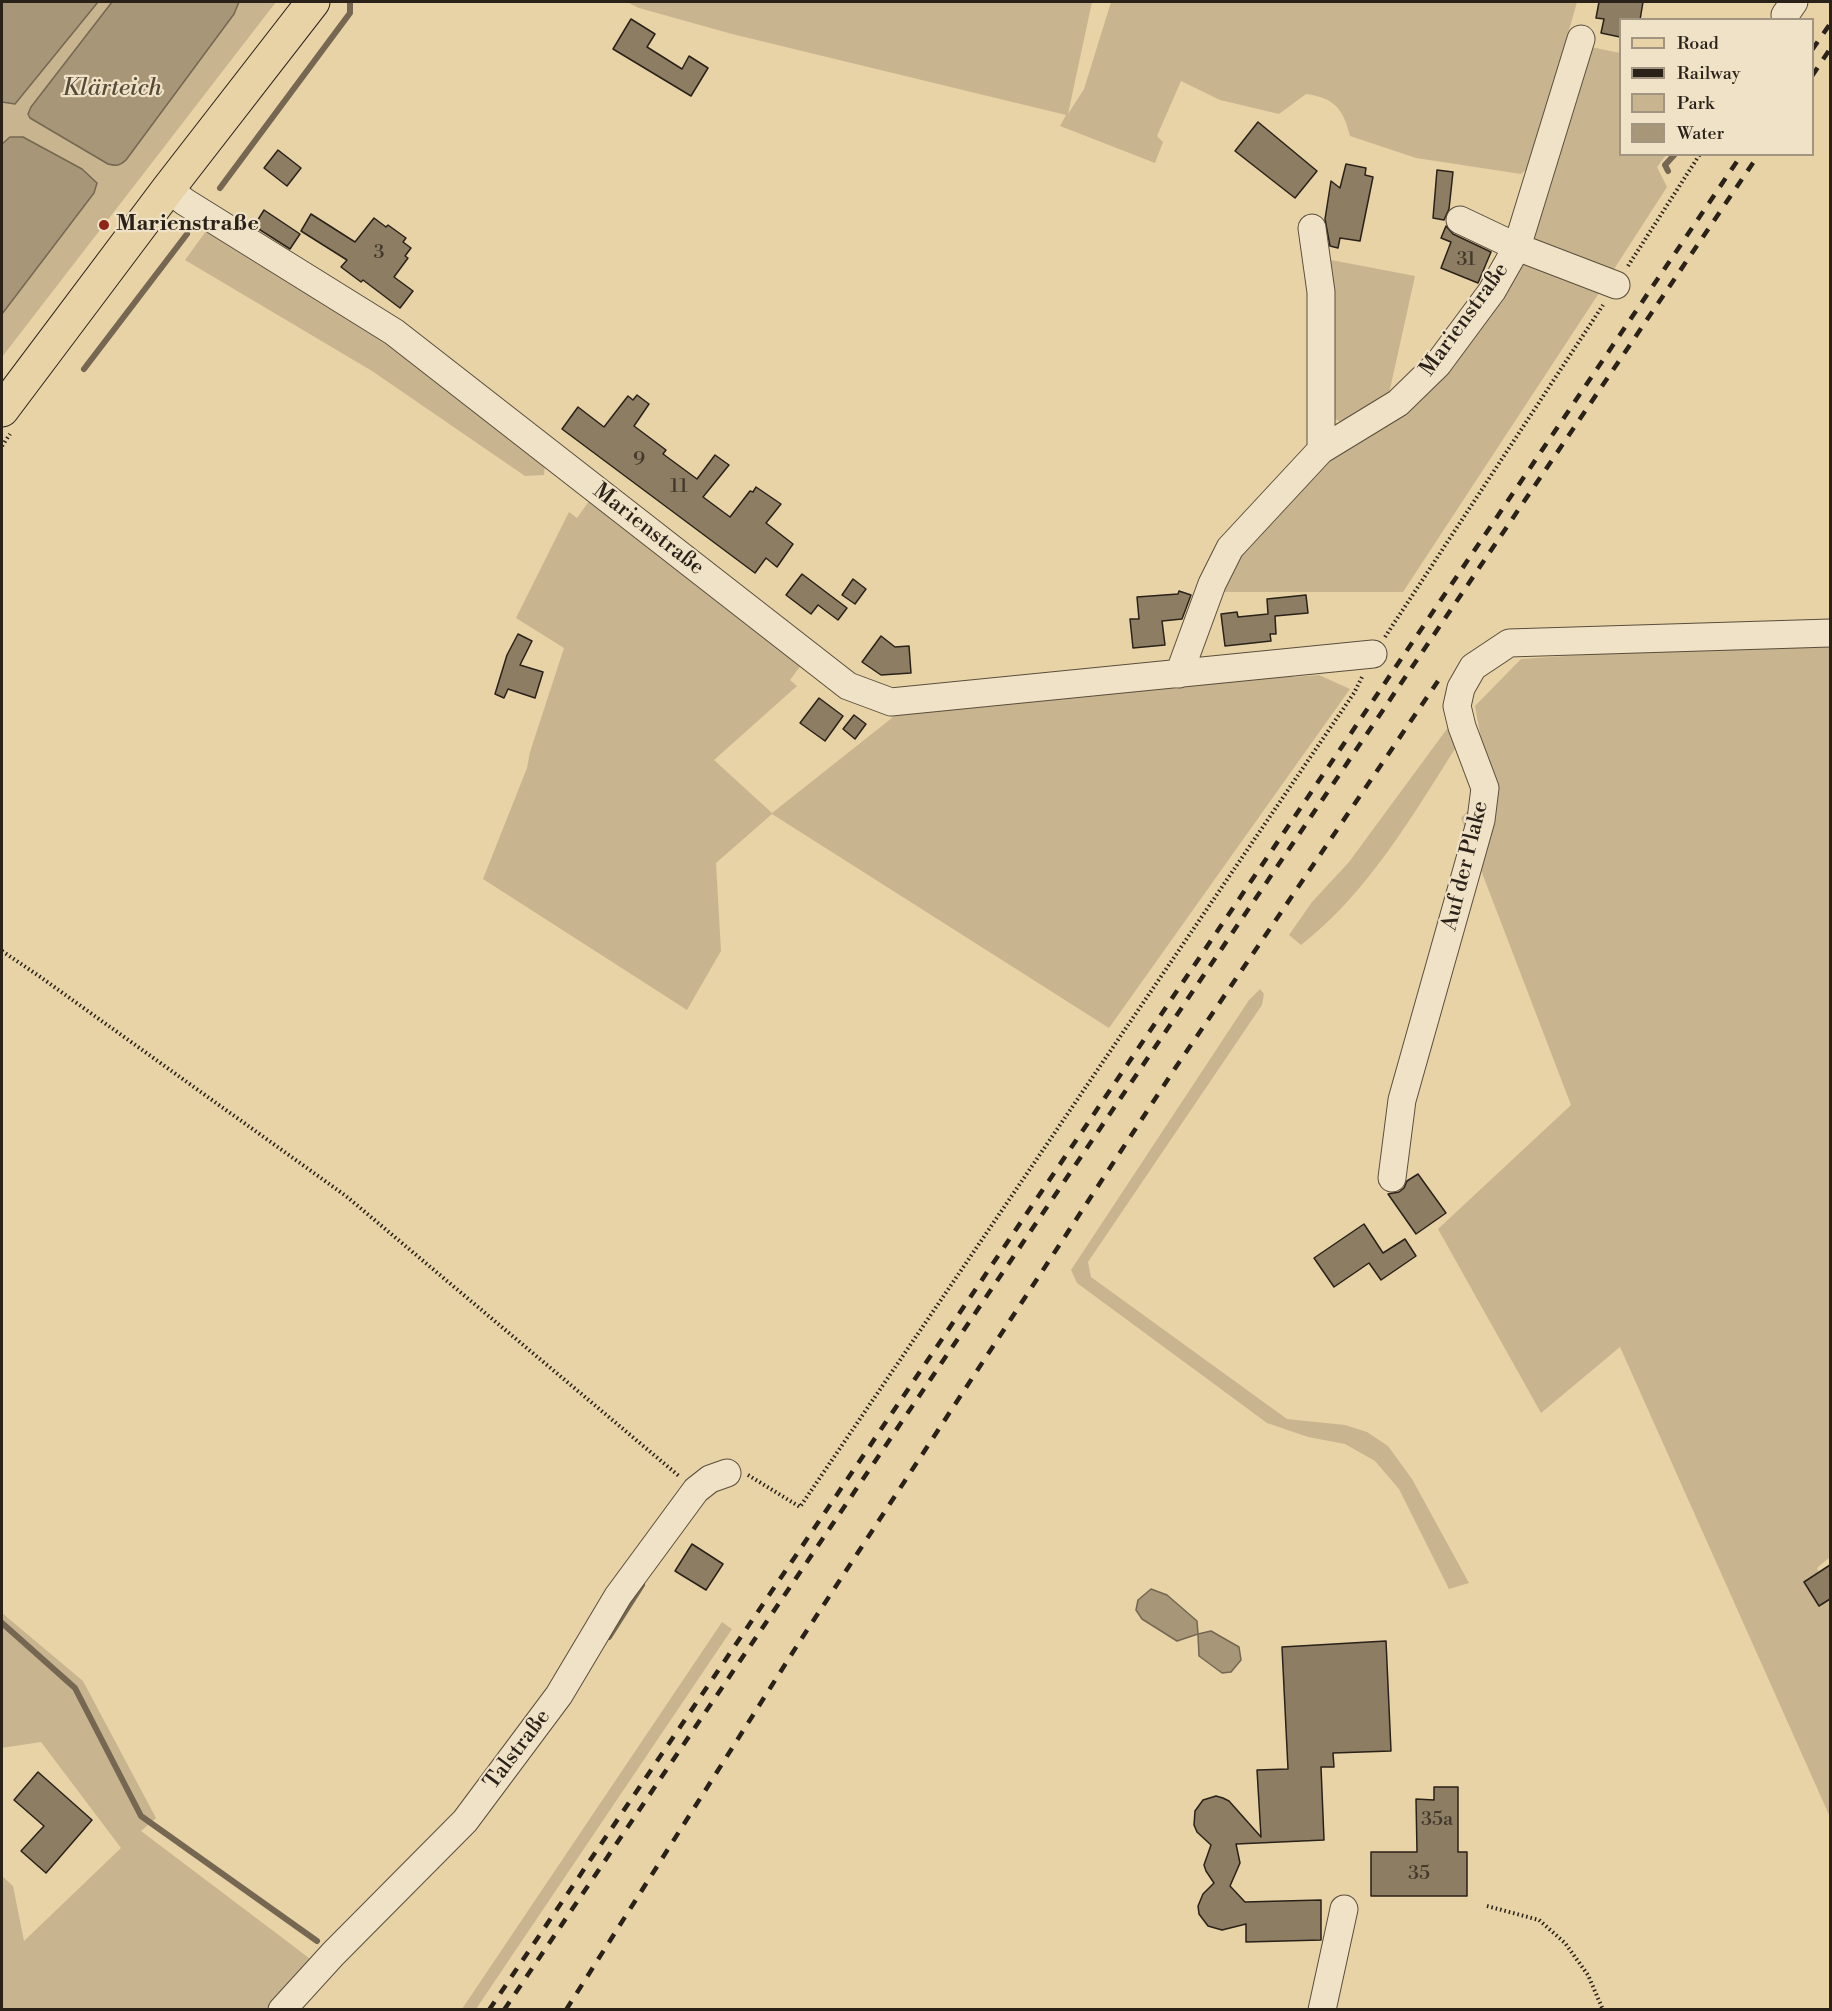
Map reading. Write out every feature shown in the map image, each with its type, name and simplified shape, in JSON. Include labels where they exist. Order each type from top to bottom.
[{"type":"main road","points":[[2,410],[168,189],[313,2]]},
{"type":"street","name":"Marienstraße","points":[[1179,674],[1212,584],[1230,548],[1321,450],[1398,403],[1438,364],[1492,291],[1517,247],[1581,39]]},
{"type":"street","name":"Marienstraße","points":[[168,189],[185,202],[394,332],[848,687],[891,702],[1373,654]]},
{"type":"street","name":"Marienstraße","points":[[1460,220],[1517,247],[1616,285]]},
{"type":"street","points":[[1312,228],[1321,292],[1321,450]]},
{"type":"street","name":"Auf der Plake","points":[[1392,1178],[1401,1100],[1481,820],[1485,788],[1462,727],[1457,706],[1461,688],[1473,668],[1509,643],[1830,633]]},
{"type":"street","name":"Talstraße","points":[[282,2010],[333,1954],[465,1821],[559,1695],[618,1596],[696,1490],[710,1479],[727,1473]]},
{"type":"street","points":[[1322,2010],[1344,1909]]},
{"type":"path","points":[[727,1473],[754,1477],[800,1507],[1354,693],[1373,654],[1699,156]]},
{"type":"path","points":[[2,951],[346,1196],[696,1490]]},
{"type":"path","points":[[1487,1906],[1539,1920],[1565,1943],[1588,1975],[1603,2010]]},
{"type":"green space","points":[[98,2],[112,2],[31,107],[28,114],[30,118],[108,164],[116,165],[126,160],[234,14],[239,2],[276,2],[2,357],[2,314],[94,194],[82,169],[23,137],[10,137],[2,144],[2,102],[15,104]]},
{"type":"green space","points":[[627,2],[1092,2],[1068,114],[1084,89],[1111,2],[1577,2],[1530,167],[1521,174],[1416,158],[1350,136],[1340,111],[1324,98],[1306,94],[1279,114],[1220,100],[1181,81],[1157,136],[1163,142],[1155,163],[1060,126],[1066,115],[732,34],[639,8]]},
{"type":"green space","points":[[1586,46],[1619,53],[1619,156],[1665,156],[1657,167],[1667,187],[1607,280],[1527,236]]},
{"type":"green space","points":[[209,227],[389,341],[545,463],[544,475],[525,476],[372,371],[185,260]]},
{"type":"green space","points":[[1525,256],[1601,290],[1403,592],[1219,592],[1226,568],[1345,441]]},
{"type":"green space","points":[[1331,260],[1415,276],[1387,403],[1343,423],[1335,419],[1331,379]]},
{"type":"green space","points":[[592,497],[805,660],[790,680],[797,686],[714,760],[772,813],[907,706],[1300,667],[1293,677],[1319,675],[1350,689],[1109,1028],[772,814],[716,863],[721,951],[687,1010],[483,879],[527,768],[530,752],[564,648],[516,618],[569,512],[577,518]]},
{"type":"green space","points":[[1830,643],[1830,1557],[1817,1568],[1830,1595],[1830,1817],[1620,1347],[1541,1413],[1438,1229],[1571,1105],[1461,818],[1490,788],[1475,706],[1521,659]]},
{"type":"green space","points":[[1452,722],[1460,741],[1389,850],[1348,901],[1301,945],[1289,935],[1312,902],[1349,862]]},
{"type":"green space","points":[[1260,989],[1264,994],[1262,1005],[1088,1262],[1091,1277],[1287,1419],[1345,1425],[1367,1432],[1388,1446],[1412,1479],[1469,1583],[1449,1589],[1399,1489],[1375,1461],[1345,1444],[1308,1437],[1267,1423],[1077,1283],[1071,1270],[1249,1000]]},
{"type":"green space","points":[[2,1613],[83,1681],[156,1818],[141,1831],[313,1961],[267,2009],[2,2009],[2,1876],[13,1886],[24,1941],[121,1848],[41,1742],[2,1748]]},
{"type":"green space","points":[[722,1622],[732,1629],[476,2009],[462,2009]]},
{"type":"water","name":"Klärteich","points":[[2,2],[98,2],[15,104],[2,102]]},
{"type":"water","name":"Klärteich","points":[[112,2],[239,2],[234,14],[126,160],[116,165],[108,164],[30,118],[28,114],[31,107]]},
{"type":"water","name":"Klärteich","points":[[10,137],[23,137],[82,169],[97,183],[94,193],[2,314],[2,144]]},
{"type":"water","points":[[1151,1589],[1167,1595],[1197,1621],[1198,1634],[1177,1641],[1142,1619],[1136,1610],[1138,1600]]},
{"type":"water","points":[[1211,1631],[1239,1647],[1241,1660],[1231,1672],[1222,1673],[1199,1656],[1198,1634]]},
{"type":"building","points":[[1599,2],[1643,2],[1640,18],[1619,18],[1619,37],[1601,33],[1604,19],[1596,18]]},
{"type":"building","points":[[631,19],[655,34],[647,47],[682,69],[689,56],[708,68],[691,96],[613,49]]},
{"type":"building","points":[[1258,122],[1317,171],[1295,198],[1235,151]]},
{"type":"building","points":[[278,150],[301,168],[287,186],[264,168]]},
{"type":"building","points":[[1346,164],[1366,168],[1365,175],[1373,177],[1360,241],[1340,238],[1338,248],[1330,246],[1325,219],[1331,181],[1340,188]]},
{"type":"building","points":[[1437,170],[1453,172],[1449,209],[1444,220],[1433,218]]},
{"type":"building","points":[[264,210],[300,234],[290,249],[254,226]]},
{"type":"building","points":[[311,214],[355,242],[374,218],[406,238],[403,242],[411,248],[405,256],[408,258],[394,277],[413,291],[400,308],[363,280],[361,282],[341,267],[347,260],[301,231]]},
{"type":"building","points":[[1446,226],[1453,234],[1491,252],[1478,283],[1441,268],[1451,242],[1441,238]]},
{"type":"building","points":[[637,395],[649,404],[634,426],[666,450],[663,454],[697,479],[715,455],[729,465],[703,497],[730,517],[750,491],[753,492],[756,487],[781,504],[766,523],[793,544],[777,567],[766,558],[755,573],[562,429],[578,407],[604,427],[628,396],[633,400]]},
{"type":"building","points":[[802,574],[847,608],[838,620],[818,605],[811,614],[786,595]]},
{"type":"building","points":[[853,579],[866,589],[855,604],[842,595]]},
{"type":"building","points":[[1179,591],[1191,595],[1182,619],[1162,621],[1165,645],[1133,648],[1130,619],[1139,619],[1137,597],[1178,594]]},
{"type":"building","points":[[1306,595],[1308,613],[1275,616],[1276,634],[1270,634],[1271,641],[1225,646],[1221,614],[1237,612],[1238,617],[1268,614],[1267,599]]},
{"type":"building","points":[[518,634],[532,641],[520,665],[543,672],[535,698],[508,689],[504,698],[495,694],[507,655]]},
{"type":"building","points":[[881,636],[895,647],[909,646],[911,673],[881,675],[862,662]]},
{"type":"building","points":[[819,698],[843,716],[825,741],[800,723]]},
{"type":"building","points":[[854,715],[866,724],[855,739],[843,729]]},
{"type":"building","points":[[1418,1174],[1446,1213],[1416,1234],[1388,1194],[1399,1192],[1407,1181]]},
{"type":"building","points":[[1364,1224],[1383,1253],[1405,1239],[1416,1256],[1381,1280],[1369,1263],[1334,1287],[1314,1258]]},
{"type":"building","points":[[692,1544],[723,1564],[706,1590],[675,1571]]},
{"type":"building","points":[[1830,1565],[1830,1599],[1819,1606],[1804,1582]]},
{"type":"building","points":[[1386,1641],[1391,1751],[1333,1753],[1334,1767],[1321,1767],[1324,1840],[1236,1844],[1240,1863],[1230,1886],[1245,1902],[1321,1900],[1321,1940],[1246,1942],[1246,1924],[1222,1930],[1208,1926],[1199,1914],[1198,1906],[1203,1894],[1214,1883],[1204,1865],[1211,1845],[1197,1832],[1194,1825],[1195,1811],[1203,1800],[1216,1796],[1223,1798],[1229,1801],[1261,1837],[1257,1770],[1288,1769],[1282,1647]]},
{"type":"building","points":[[38,1772],[92,1820],[46,1873],[21,1851],[44,1826],[14,1800]]},
{"type":"building","points":[[1434,1787],[1458,1787],[1458,1852],[1467,1852],[1467,1896],[1371,1896],[1371,1852],[1417,1852],[1416,1799],[1434,1800]]},
{"type":"waterway","points":[[220,188],[350,13],[350,2]]},
{"type":"waterway","points":[[1668,171],[1665,165],[1673,156]]},
{"type":"waterway","points":[[84,369],[187,234]]},
{"type":"waterway","points":[[609,1637],[642,1585]]},
{"type":"waterway","points":[[2,1623],[75,1688],[141,1816],[317,1941]]},
{"type":"railway","points":[[1814,47],[1830,24]]},
{"type":"railway","points":[[1814,73],[1830,49]]},
{"type":"railway","points":[[489,2010],[1741,156]]},
{"type":"railway","points":[[504,2010],[1758,156]]},
{"type":"railway","points":[[566,2010],[800,1641],[1174,1070],[1438,681]]},
{"type":"place","name":"Marienstraße","points":[[104,225]]}]
